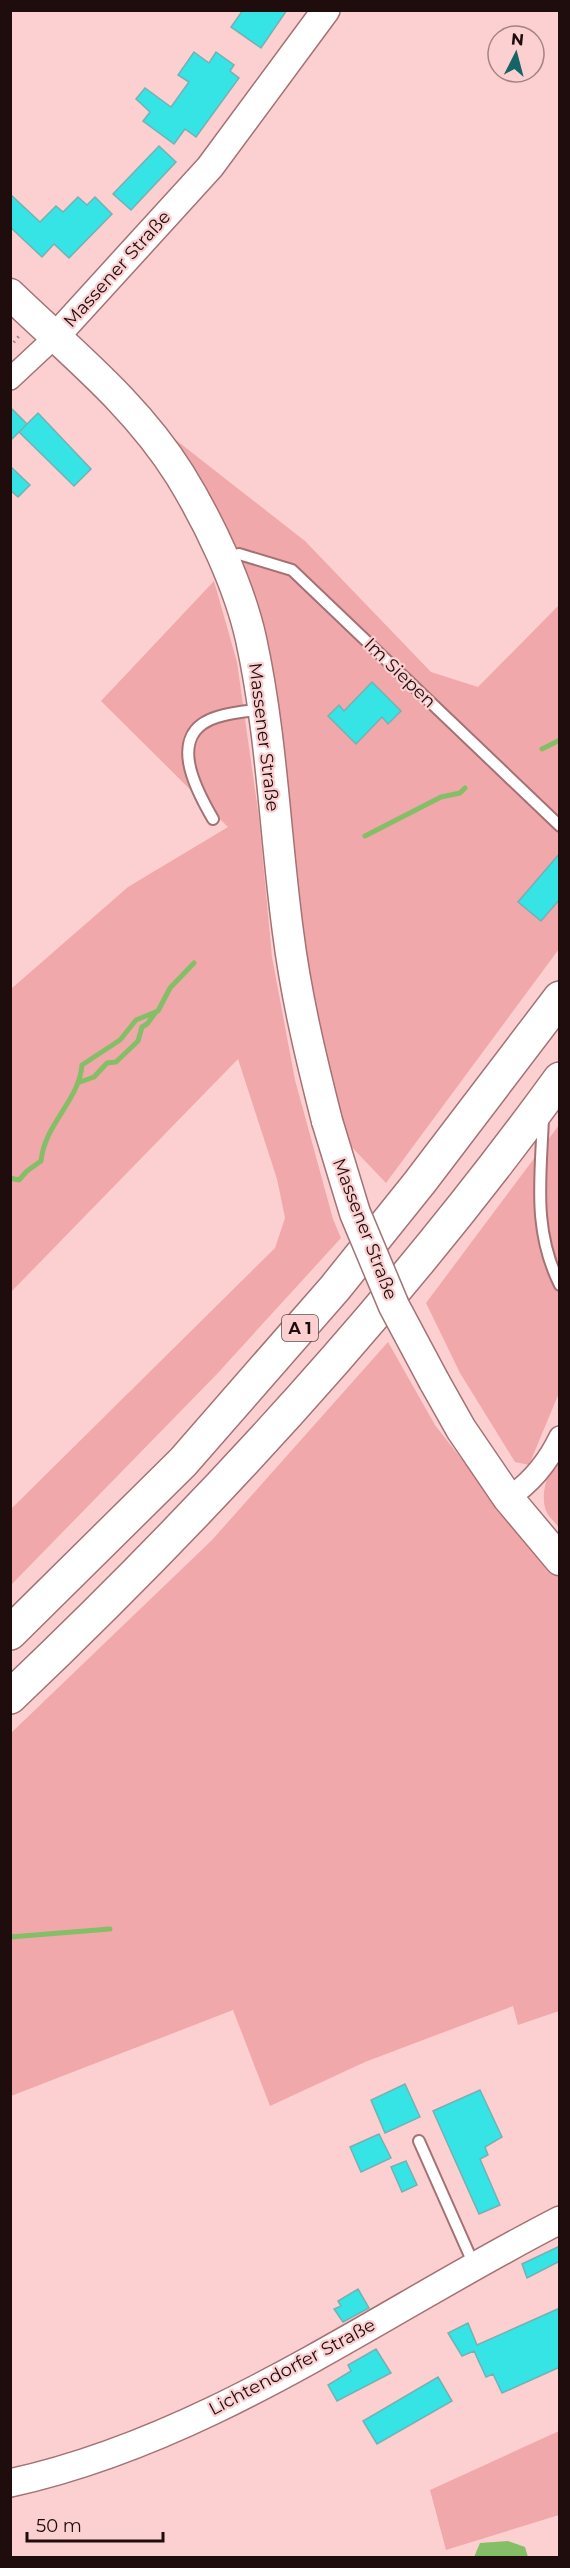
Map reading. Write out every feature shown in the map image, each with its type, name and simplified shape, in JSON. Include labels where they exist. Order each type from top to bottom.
[{"type":"highway","name":"A 1","points":[[10,1633],[183,1462],[327,1297],[441,1156],[560,998]]},
{"type":"highway","name":"A 1","points":[[10,1697],[95,1617],[225,1483],[371,1319],[552,1089]]},
{"type":"main road","points":[[10,294],[55,337]]},
{"type":"main road","name":"Massener Straße","points":[[55,337],[128,406],[180,474],[224,559],[251,637],[264,709],[289,943],[302,1021],[327,1121],[360,1224],[394,1306],[461,1429],[508,1498],[560,1560]]},
{"type":"street","name":"Massener Straße","points":[[55,337],[210,167],[326,10]]},
{"type":"street","points":[[10,379],[55,337]]},
{"type":"street","points":[[508,1498],[521,1490],[549,1459],[560,1437]]},
{"type":"street","name":"Lichtendorfer Straße","points":[[10,2483],[100,2456],[226,2405],[362,2331],[474,2265],[560,2220]]},
{"type":"lane","name":"Im Siepen","points":[[224,559],[239,554],[292,570],[560,826]]},
{"type":"lane","points":[[213,819],[188,767],[190,746],[196,732],[215,717],[264,709]]},
{"type":"lane","points":[[552,1089],[540,1211],[542,1242],[560,1285]]},
{"type":"lane","points":[[419,2141],[474,2265]]},
{"type":"path","points":[[10,347],[19,336],[18,325]]},
{"type":"shaded area","points":[[121,397],[305,541],[431,672],[478,687],[559,605],[559,949],[386,1183],[327,1121],[224,559]]},
{"type":"shaded area","points":[[214,581],[237,662],[259,818],[272,957],[295,1080],[333,1219],[341,1238],[216,1375],[11,1585],[11,1509],[275,1248],[285,1218],[277,1179],[238,1059],[11,1292],[11,989],[128,887],[228,827],[101,701]]},
{"type":"shaded area","points":[[559,1125],[559,1393],[529,1465],[515,1462],[460,1373],[426,1303]]},
{"type":"shaded area","points":[[388,1342],[435,1425],[501,1510],[559,1577],[559,2011],[518,2025],[513,2006],[365,2062],[270,2106],[233,2010],[11,2096],[11,1733],[212,1540]]},
{"type":"shaded area","points":[[559,1458],[559,1528],[547,1513],[544,1492],[551,1469]]},
{"type":"shaded area","points":[[559,2431],[559,2515],[446,2550],[430,2490]]},
{"type":"shaded area","points":[[508,2541],[525,2547],[528,2557],[474,2557],[480,2543]]},
{"type":"building","points":[[243,10],[287,10],[261,48],[231,27]]},
{"type":"building","points":[[194,52],[209,63],[216,52],[234,65],[230,71],[239,78],[196,137],[185,129],[174,144],[143,121],[150,112],[136,99],[145,88],[171,107],[189,82],[178,75]]},
{"type":"building","points":[[159,146],[176,162],[131,210],[113,194]]},
{"type":"building","points":[[10,194],[40,222],[56,206],[63,212],[78,197],[87,205],[95,197],[112,214],[69,258],[54,244],[42,257],[10,227]]},
{"type":"building","points":[[10,407],[27,424],[10,441]]},
{"type":"building","points":[[38,413],[91,469],[74,486],[19,432]]},
{"type":"building","points":[[10,466],[30,485],[18,497],[10,490]]},
{"type":"building","points":[[372,682],[401,711],[388,724],[382,717],[356,744],[328,716],[339,705],[344,711]]},
{"type":"building","points":[[560,853],[560,899],[541,921],[518,902]]},
{"type":"building","points":[[405,2084],[420,2117],[385,2133],[371,2100]]},
{"type":"building","points":[[480,2090],[502,2137],[485,2147],[488,2155],[480,2159],[500,2205],[479,2214],[433,2111]]},
{"type":"building","points":[[379,2134],[391,2158],[361,2172],[350,2147]]},
{"type":"building","points":[[406,2161],[417,2185],[402,2192],[391,2167]]},
{"type":"building","points":[[560,2246],[560,2261],[527,2278],[522,2264]]},
{"type":"building","points":[[358,2289],[369,2308],[343,2322],[334,2309],[341,2306],[338,2301]]},
{"type":"building","points":[[560,2308],[560,2367],[502,2393],[493,2374],[486,2377],[474,2351],[462,2356],[448,2333],[468,2323],[477,2345]]},
{"type":"building","points":[[376,2349],[391,2373],[337,2401],[328,2385],[351,2371],[348,2365]]},
{"type":"building","points":[[438,2377],[452,2401],[377,2444],[363,2421]]},
{"type":"waterway","points":[[542,749],[560,740]]},
{"type":"waterway","points":[[365,836],[441,797],[460,793],[465,788]]},
{"type":"waterway","points":[[10,1178],[19,1180],[41,1161],[49,1135],[75,1090],[82,1065],[120,1040],[136,1020],[158,1011],[170,988],[194,963]]},
{"type":"waterway","points":[[80,1082],[94,1077],[107,1063],[116,1062],[138,1041],[142,1027],[156,1012]]},
{"type":"waterway","points":[[10,1937],[110,1929]]}]
